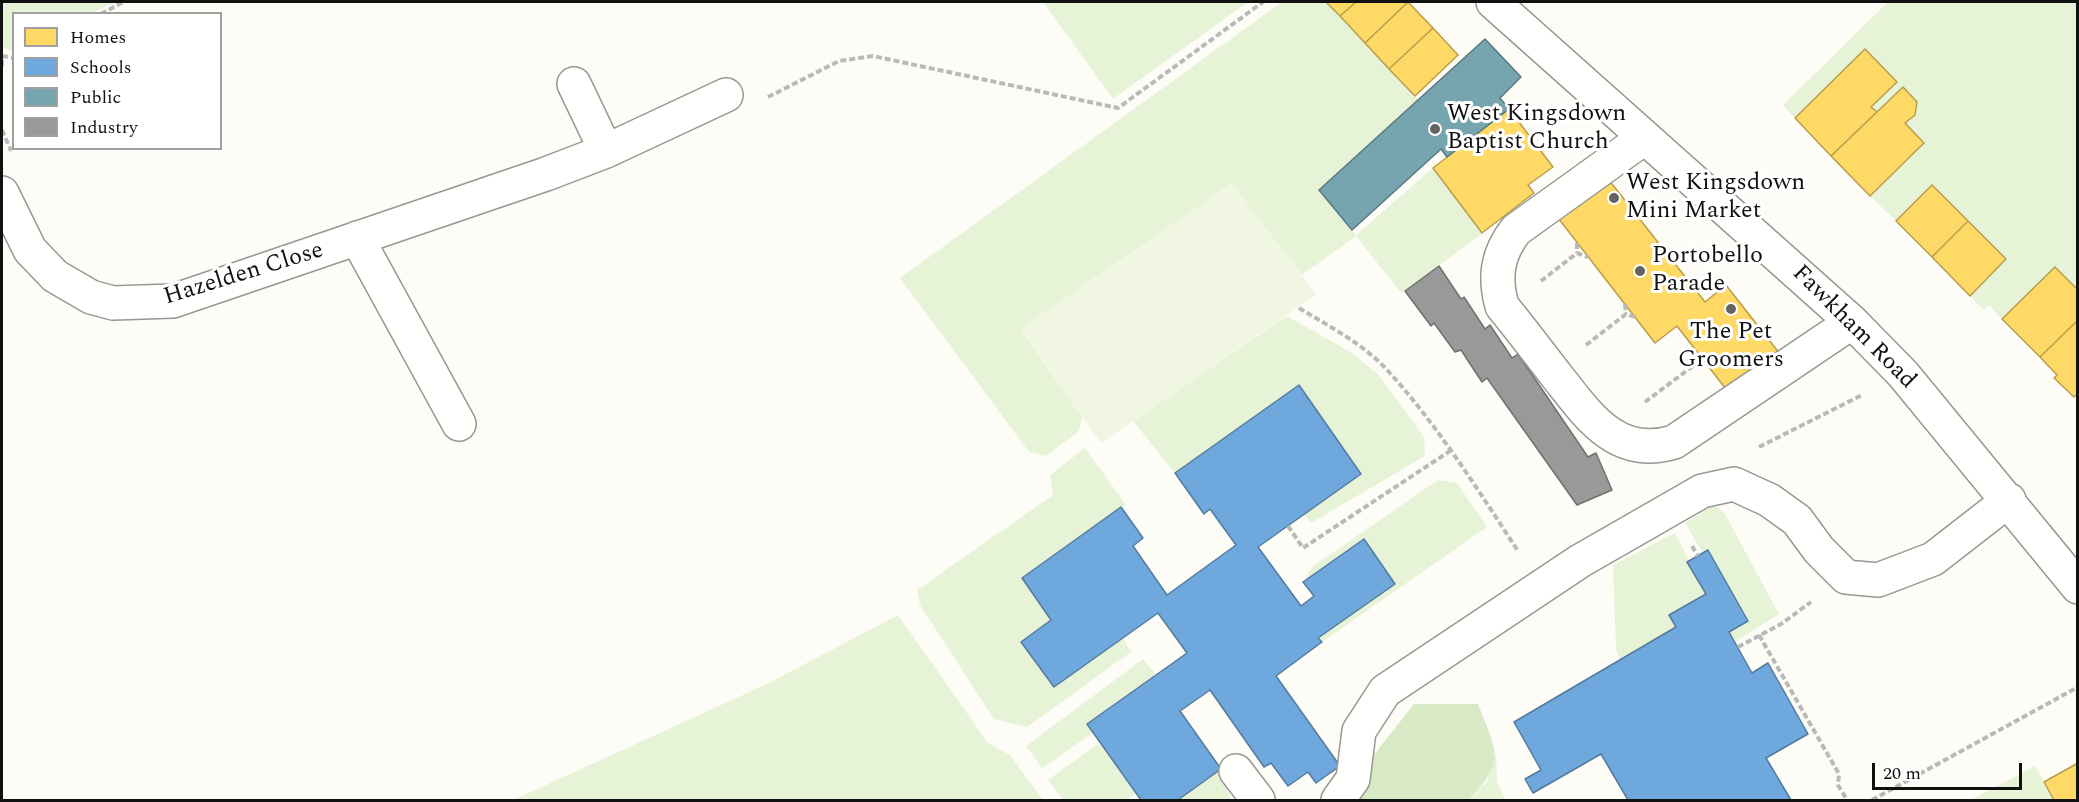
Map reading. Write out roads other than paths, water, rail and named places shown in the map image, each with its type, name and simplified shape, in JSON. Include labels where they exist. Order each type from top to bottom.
[{"type":"street","name":"Fawkham Road","points":[[1493,2],[1852,322],[1903,374],[2009,500],[2078,587]]},
{"type":"street","points":[[574,84],[606,151]]},
{"type":"street","name":"Hazelden Close","points":[[2,193],[30,249],[44,266],[76,289],[113,303],[173,302],[606,151],[726,95]]},
{"type":"street","points":[[1644,138],[1516,230],[1503,247],[1497,270],[1497,289],[1502,306],[1592,421],[1616,438],[1638,445],[1658,447],[1674,442],[1852,322]]},
{"type":"street","points":[[357,238],[459,424]]},
{"type":"street","points":[[1338,801],[1353,779],[1359,731],[1384,691],[1542,586],[1702,491],[1734,484],[1769,500],[1797,520],[1819,550],[1846,577],[1878,580],[1933,559],[2009,500]]},
{"type":"street","points":[[1236,771],[1258,801]]},
{"type":"place","name":"West Kingsdown Baptist Church","points":[[1435,129]]},
{"type":"place","name":"West Kingsdown Mini Market","points":[[1614,198]]},
{"type":"place","name":"Portobello Parade","points":[[1640,271]]},
{"type":"place","name":"The Pet Groomers","points":[[1731,309]]}]
